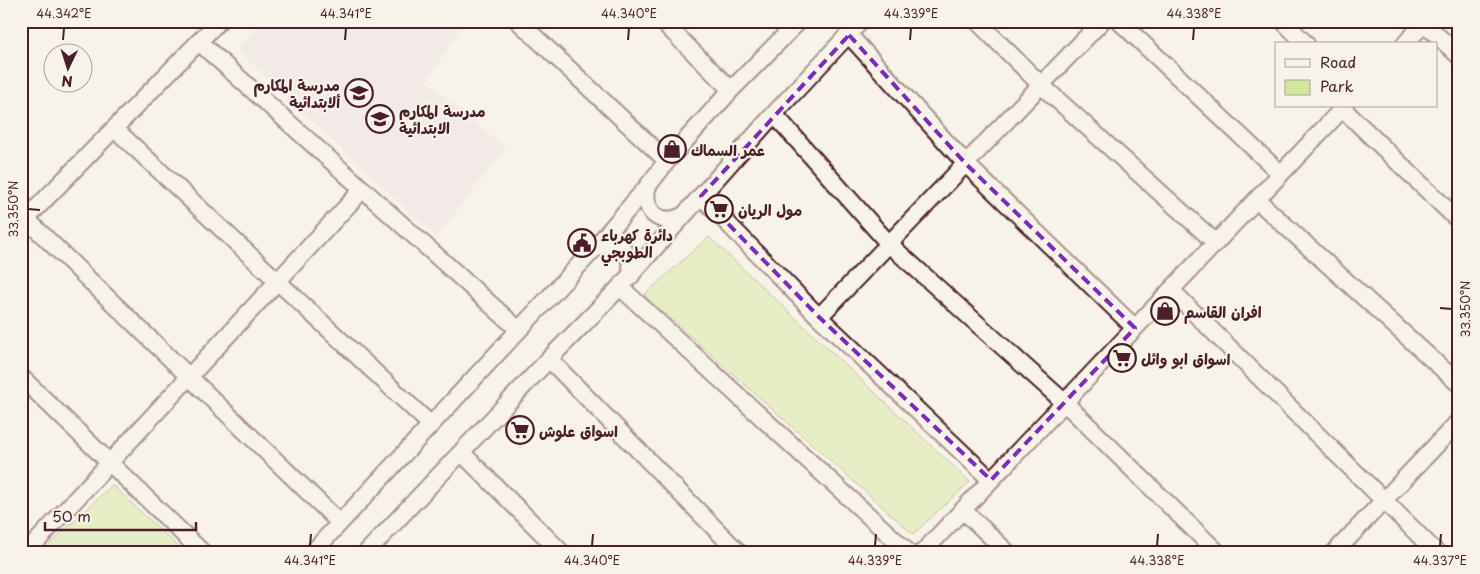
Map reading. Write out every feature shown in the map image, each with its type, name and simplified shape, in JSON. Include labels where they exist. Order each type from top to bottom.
[{"type":"street","points":[[219,21],[23,219],[340,522]]},
{"type":"street","points":[[662,21],[731,90]]},
{"type":"street","points":[[312,553],[593,250],[647,188],[667,161],[731,90],[799,21]]},
{"type":"street","points":[[366,553],[549,359],[626,281],[774,114],[862,21]]},
{"type":"street","points":[[977,21],[1041,85],[1216,243]]},
{"type":"street","points":[[819,317],[1102,21]]},
{"type":"street","points":[[1119,21],[1281,174]]},
{"type":"street","points":[[1283,21],[1304,42]]},
{"type":"street","points":[[1407,42],[1424,22],[1459,56]]},
{"type":"street","points":[[526,24],[667,161]]},
{"type":"street","points":[[849,35],[966,164],[1135,328]]},
{"type":"street","points":[[199,42],[519,330]]},
{"type":"street","points":[[922,553],[1344,108],[1459,220]]},
{"type":"street","points":[[774,114],[889,244],[1064,402],[1218,553]]},
{"type":"street","points":[[114,129],[432,424]]},
{"type":"street","points":[[647,188],[645,198],[648,208],[655,216],[665,220],[675,219],[684,215]]},
{"type":"street","points":[[28,549],[363,189]]},
{"type":"street","points":[[700,196],[819,317],[991,480]]},
{"type":"street","points":[[1257,200],[1459,384]]},
{"type":"street","points":[[593,250],[607,244],[622,248],[631,260],[632,268],[626,281]]},
{"type":"street","points":[[626,281],[909,553]]},
{"type":"street","points":[[1171,290],[1437,553]]},
{"type":"street","points":[[549,359],[739,553]]},
{"type":"street","points":[[21,378],[203,553]]},
{"type":"street","points":[[1334,553],[1459,422]]},
{"type":"street","points":[[462,453],[562,553]]},
{"type":"street","points":[[963,510],[1008,553]]},
{"type":"highlighted area","points":[[849,35],[966,164],[1135,328],[991,480],[819,317],[701,196]]},
{"type":"shaded area","points":[[264,21],[466,21],[426,81],[506,149],[436,237],[236,49]]},
{"type":"green space","points":[[709,237],[970,482],[913,534],[644,295]]},
{"type":"green space","points":[[112,485],[185,553],[53,553],[47,547]]},
{"type":"place","name":"مدرسة المكارم ألابتدائية","points":[[359,93]]},
{"type":"place","name":"مدرسة المكارم الابتدائية","points":[[380,119]]},
{"type":"place","name":"عمر السماك","points":[[672,149]]},
{"type":"place","name":"مول الريان","points":[[719,209]]},
{"type":"place","name":"دائرة كهرباء الطوبجي","points":[[582,243]]},
{"type":"place","name":"افران القاسم","points":[[1165,311]]},
{"type":"place","name":"اسواق ابو وائل","points":[[1122,358]]},
{"type":"place","name":"اسواق علوش","points":[[520,430]]}]
